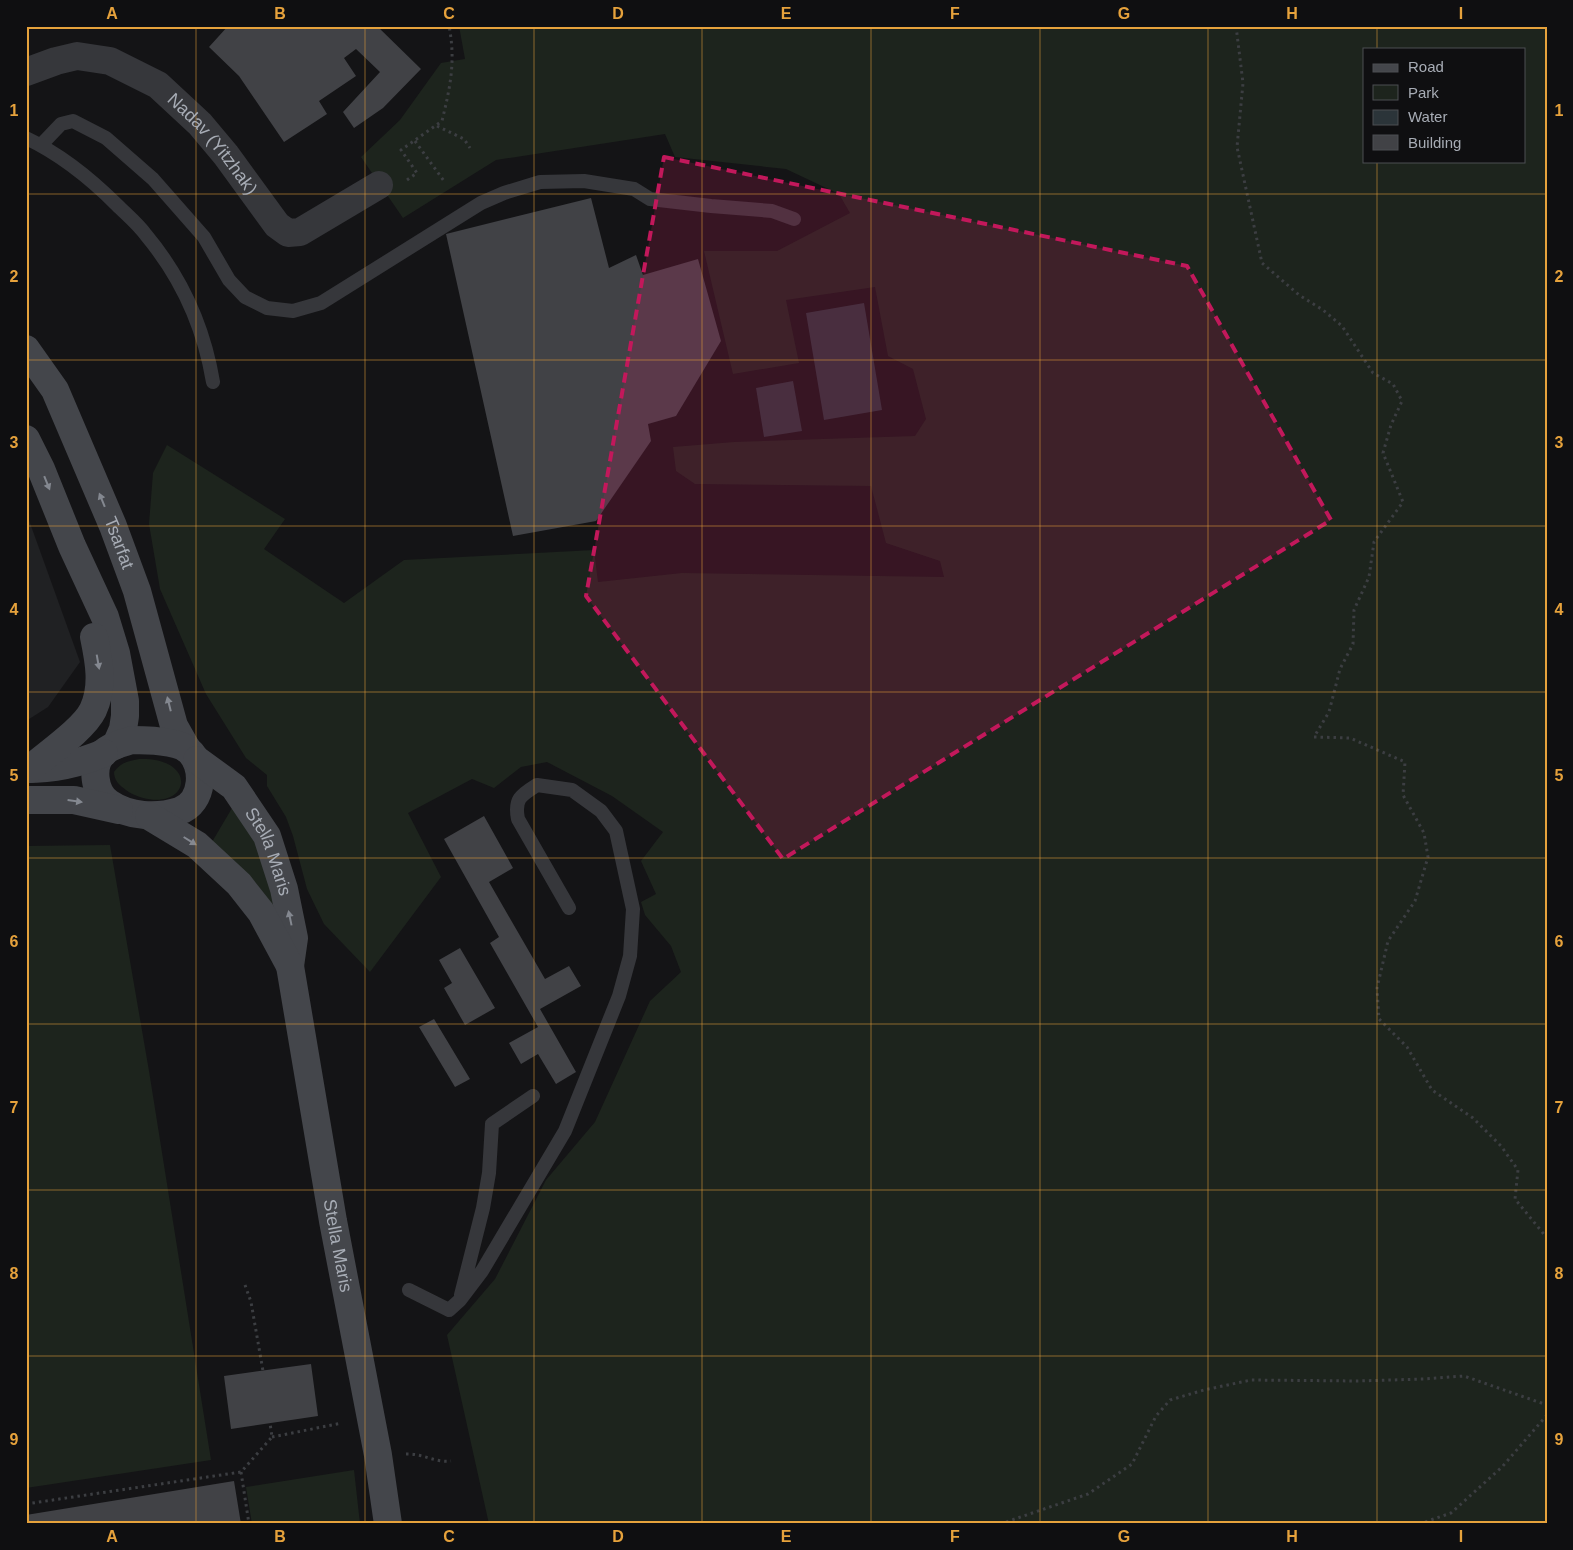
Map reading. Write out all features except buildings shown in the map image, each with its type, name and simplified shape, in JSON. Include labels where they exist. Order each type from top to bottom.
[{"type":"street","name":"Nadav (Yitzhak)","points":[[26,72],[56,60],[77,56],[110,61],[158,85],[200,124],[226,155],[277,225],[288,233],[300,232],[379,185]]},
{"type":"street","name":"Tsarfat","points":[[26,349],[55,390],[113,526],[137,591],[174,726],[192,754]]},
{"type":"street","points":[[26,439],[41,468],[72,546],[105,617],[116,653],[126,716],[123,729],[98,763],[95,777],[99,793],[109,803],[139,814]]},
{"type":"street","points":[[28,769],[78,728],[92,711],[99,691],[100,672],[94,639],[79,589],[72,546]]},
{"type":"street","points":[[26,800],[74,800],[139,814],[166,814],[182,810],[192,802],[199,787],[201,771],[192,754],[166,742],[145,740],[132,740],[84,762],[66,766],[28,769]]},
{"type":"street","name":"Stella Maris","points":[[192,754],[234,787],[267,836],[284,889],[294,938],[290,966],[333,1221],[378,1455],[388,1524]]},
{"type":"street","name":"Stella Maris","points":[[139,814],[197,845],[239,884],[261,912],[290,966]]},
{"type":"lane","points":[[41,145],[61,124],[73,121],[106,138],[153,179],[204,237],[229,280],[245,297],[267,308],[293,311],[321,303],[351,286],[481,203],[504,193],[540,182],[584,181],[634,189],[650,199],[772,210],[794,219]]},
{"type":"lane","points":[[26,138],[65,160],[103,192],[146,234],[166,261],[181,287],[203,335],[213,382]]},
{"type":"lane","points":[[409,1290],[449,1310],[460,1300],[482,1271],[565,1131],[619,996],[630,956],[633,909],[616,831],[601,811],[572,790],[537,785],[521,796],[515,808],[518,819],[569,908]]},
{"type":"lane","points":[[460,1300],[489,1173],[492,1124],[534,1096]]},
{"type":"path","points":[[413,167],[401,150],[442,121],[451,80],[453,60],[449,26]]},
{"type":"path","points":[[1236,26],[1243,83],[1237,148],[1262,263],[1299,295],[1323,310],[1342,326],[1373,373],[1393,384],[1402,400],[1391,425],[1383,453],[1403,502],[1374,542],[1369,577],[1354,610],[1353,644],[1340,669],[1329,712],[1314,737],[1350,738],[1405,762],[1404,795],[1424,833],[1428,857],[1415,901],[1388,941],[1377,988],[1379,1019],[1407,1047],[1432,1090],[1473,1118],[1501,1146],[1518,1170],[1515,1199],[1547,1238]]},
{"type":"path","points":[[436,126],[464,139],[470,148]]},
{"type":"path","points":[[415,141],[444,181]]},
{"type":"path","points":[[244,1285],[250,1302],[264,1371]]},
{"type":"path","points":[[1000,1524],[1088,1494],[1132,1464],[1156,1416],[1170,1400],[1204,1390],[1251,1380],[1358,1381],[1464,1376],[1547,1405]]},
{"type":"path","points":[[1420,1524],[1451,1513],[1502,1467],[1547,1415]]},
{"type":"path","points":[[270,1423],[272,1437]]},
{"type":"path","points":[[26,1504],[240,1472],[272,1437],[338,1425]]},
{"type":"path","points":[[417,1453],[441,1462],[451,1461]]},
{"type":"path","points":[[240,1472],[249,1524]]},
{"type":"path","points":[[1316,1524],[1332,1524]]},
{"type":"highlighted area","points":[[664,157],[1187,266],[1331,520],[783,859],[586,596]]},
{"type":"shaded area","points":[[26,512],[80,662],[48,707],[26,721]]},
{"type":"green space","points":[[459,26],[1547,26],[1547,1524],[489,1524],[447,1335],[495,1279],[546,1180],[595,1122],[650,1001],[681,972],[671,946],[645,915],[641,902],[656,894],[641,861],[663,832],[612,796],[547,762],[521,767],[494,788],[472,779],[408,813],[441,877],[370,972],[324,924],[307,889],[286,817],[267,786],[267,775],[246,758],[206,694],[160,589],[149,524],[153,473],[167,445],[285,519],[264,549],[344,603],[404,560],[594,550],[598,582],[682,573],[944,577],[940,561],[886,543],[871,486],[695,484],[676,471],[673,447],[734,442],[915,436],[926,419],[913,369],[888,356],[875,287],[786,300],[799,363],[733,374],[704,251],[777,251],[850,213],[839,194],[786,169],[675,157],[665,134],[496,160],[403,218],[361,157],[400,120],[441,63],[465,59]]},
{"type":"green space","points":[[139,759],[158,761],[171,766],[179,774],[181,782],[178,790],[171,797],[159,800],[143,798],[123,788],[116,780],[114,772],[119,766]]},
{"type":"green space","points":[[235,803],[260,837],[283,925],[269,900],[255,882],[212,842]]},
{"type":"green space","points":[[110,845],[149,1071],[211,1460],[26,1488],[26,846]]},
{"type":"green space","points":[[354,1470],[360,1524],[252,1524],[246,1487]]},
{"type":"water","points":[[864,303],[882,410],[824,420],[806,313]]},
{"type":"water","points":[[793,381],[802,431],[764,437],[756,388]]}]
